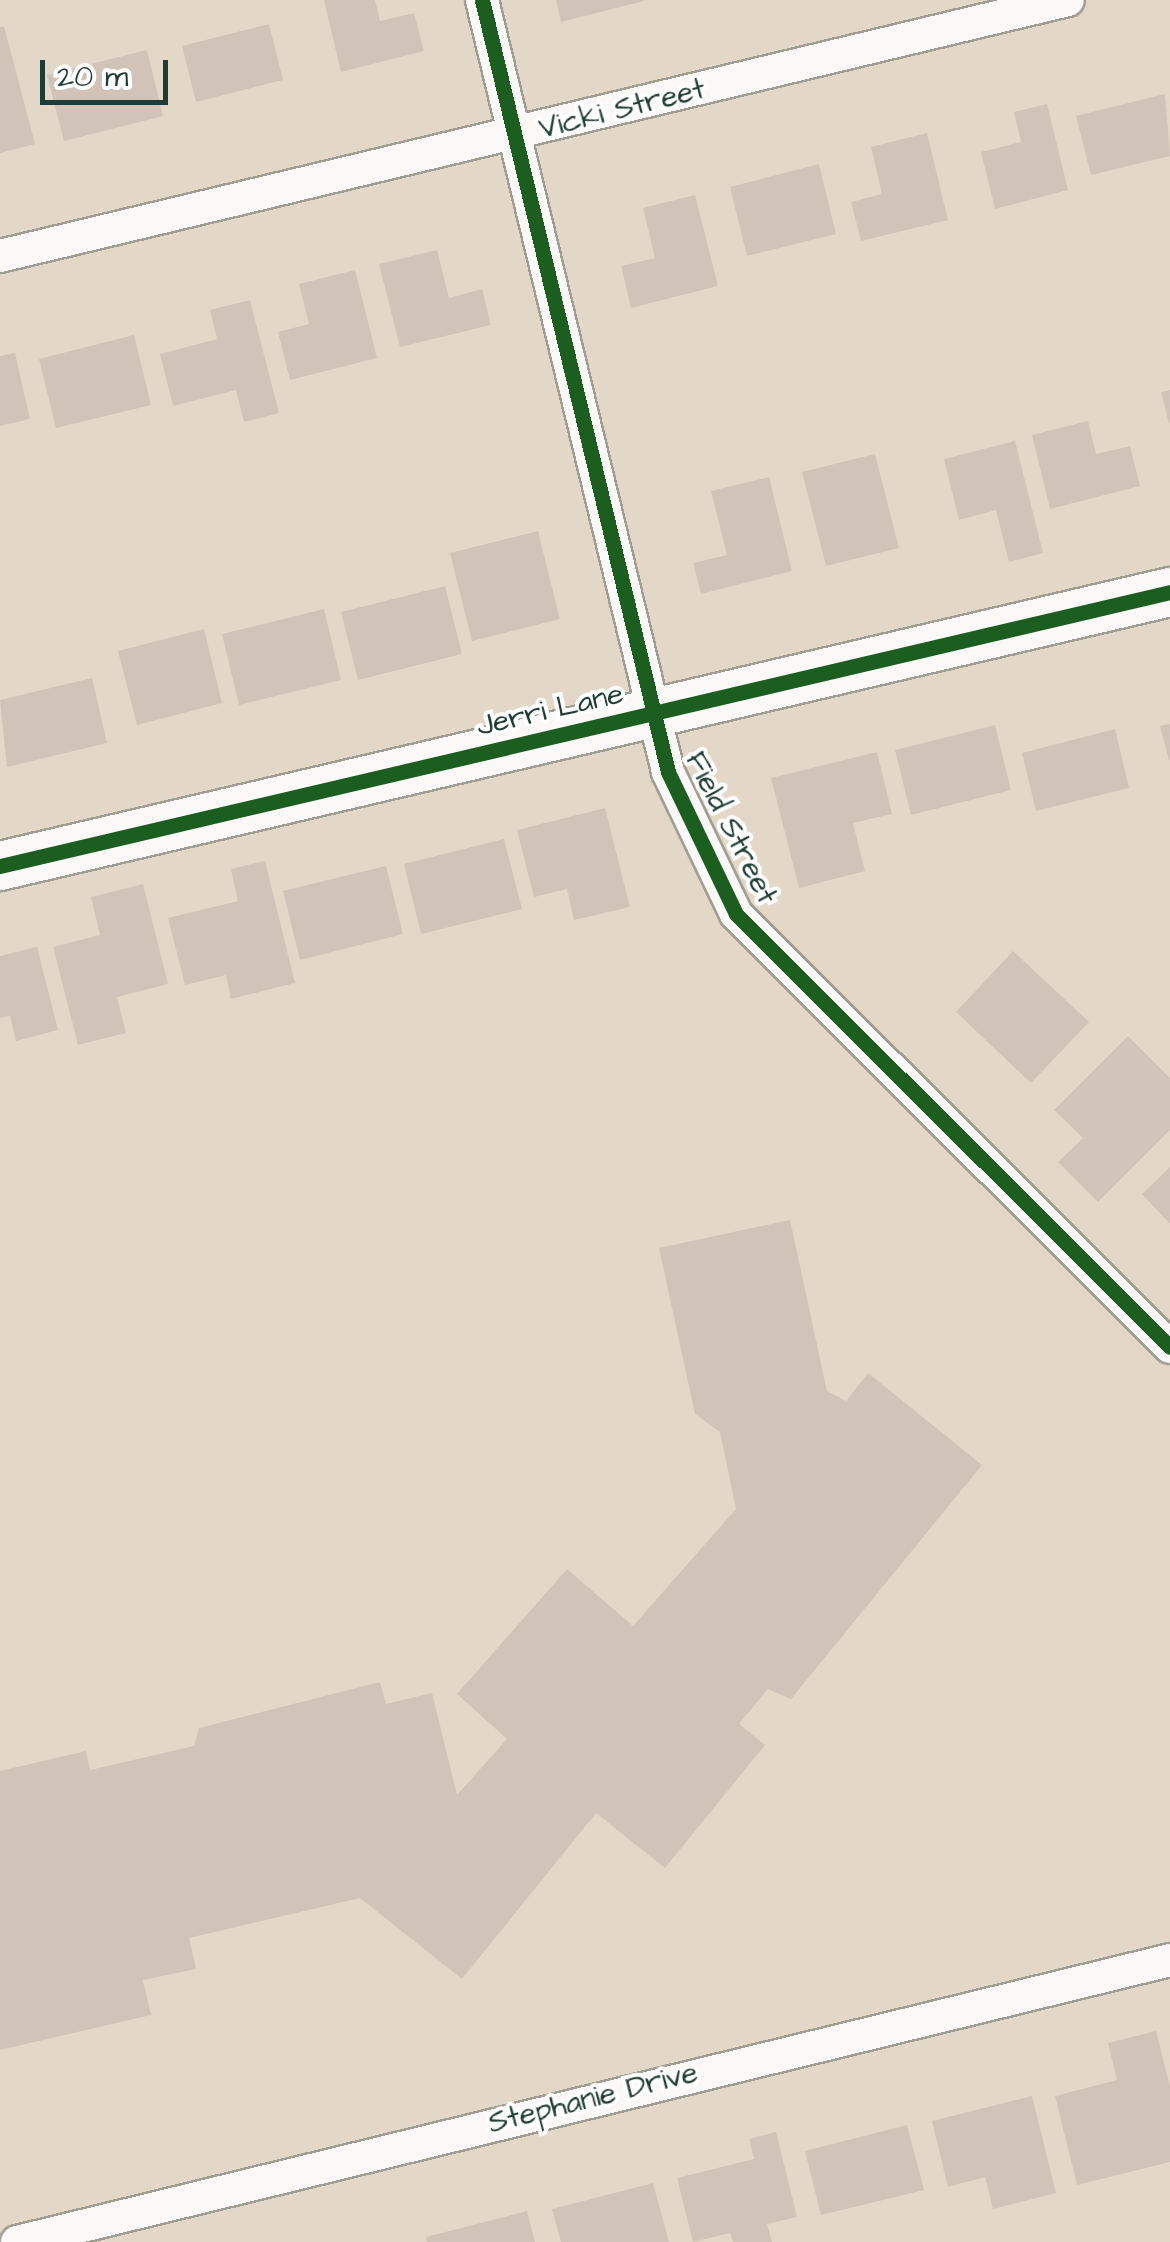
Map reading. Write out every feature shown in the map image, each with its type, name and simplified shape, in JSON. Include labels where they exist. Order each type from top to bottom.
[{"type":"street","name":"Field Street","points":[[482,0],[668,772],[736,914],[1170,1348]]},
{"type":"street","name":"Vicki Street","points":[[0,256],[1068,0]]},
{"type":"street","name":"Jerri Lane","points":[[0,866],[1170,592]]},
{"type":"street","name":"Stephanie Drive","points":[[16,2242],[1170,1960]]},
{"type":"building","points":[[324,0],[375,0],[380,21],[414,13],[424,51],[341,72]]},
{"type":"building","points":[[556,0],[644,0],[644,1],[561,22]]},
{"type":"building","points":[[269,24],[283,80],[196,102],[182,46]]},
{"type":"building","points":[[4,26],[35,144],[0,153],[0,27]]},
{"type":"building","points":[[147,50],[163,116],[64,141],[47,75]]},
{"type":"building","points":[[1165,94],[1170,156],[1091,175],[1076,116]]},
{"type":"building","points":[[1047,104],[1068,190],[995,209],[981,152],[1021,142],[1014,112]]},
{"type":"building","points":[[927,133],[948,220],[861,241],[851,202],[882,194],[871,147]]},
{"type":"building","points":[[819,164],[836,234],[747,256],[730,187]]},
{"type":"building","points":[[695,195],[718,286],[631,308],[621,266],[655,258],[643,208]]},
{"type":"building","points":[[437,250],[449,298],[482,289],[491,325],[400,347],[379,264]]},
{"type":"building","points":[[355,270],[377,358],[290,380],[278,332],[309,324],[299,284]]},
{"type":"building","points":[[250,300],[279,413],[244,422],[236,390],[173,406],[160,354],[217,339],[210,310]]},
{"type":"building","points":[[134,335],[151,405],[56,428],[39,359]]},
{"type":"building","points":[[15,353],[30,419],[0,426],[0,356]]},
{"type":"building","points":[[1170,390],[1170,422],[1169,423],[1161,392]]},
{"type":"building","points":[[1088,421],[1096,454],[1130,446],[1140,486],[1050,509],[1032,435]]},
{"type":"building","points":[[1015,441],[1043,553],[1009,562],[996,510],[959,520],[944,459]]},
{"type":"building","points":[[875,454],[899,548],[826,566],[802,472]]},
{"type":"building","points":[[769,477],[792,571],[701,594],[693,563],[727,555],[711,491]]},
{"type":"building","points":[[538,531],[560,619],[472,641],[450,553]]},
{"type":"building","points":[[445,586],[462,654],[358,680],[341,612]]},
{"type":"building","points":[[324,609],[341,680],[239,705],[222,634]]},
{"type":"building","points":[[204,629],[222,703],[137,725],[118,651]]},
{"type":"building","points":[[92,678],[107,743],[7,767],[0,700]]},
{"type":"building","points":[[1170,724],[1170,760],[1169,760],[1160,726]]},
{"type":"building","points":[[995,725],[1011,790],[911,815],[895,750]]},
{"type":"building","points":[[1115,729],[1129,788],[1036,811],[1022,753]]},
{"type":"building","points":[[877,752],[892,814],[853,823],[865,871],[799,888],[771,778]]},
{"type":"building","points":[[605,808],[630,907],[574,920],[567,889],[534,897],[517,830]]},
{"type":"building","points":[[504,839],[522,909],[421,934],[404,864]]},
{"type":"building","points":[[265,861],[295,983],[231,999],[226,975],[185,985],[168,918],[238,901],[231,869]]},
{"type":"building","points":[[386,866],[403,934],[300,960],[283,891]]},
{"type":"building","points":[[143,884],[168,984],[117,997],[126,1033],[78,1045],[53,947],[100,935],[91,897]]},
{"type":"building","points":[[37,947],[58,1030],[16,1041],[10,1016],[0,1018],[0,956]]},
{"type":"building","points":[[1013,951],[1089,1022],[1031,1083],[956,1012]]},
{"type":"building","points":[[1128,1036],[1170,1078],[1170,1130],[1098,1202],[1058,1162],[1083,1138],[1054,1110]]},
{"type":"building","points":[[1170,1167],[1170,1224],[1142,1194]]},
{"type":"building","points":[[790,1220],[827,1391],[846,1401],[868,1373],[982,1465],[791,1699],[768,1689],[739,1724],[765,1745],[665,1868],[596,1813],[462,1979],[360,1898],[189,1938],[196,1969],[143,1980],[151,2015],[0,2050],[0,1771],[86,1751],[90,1770],[194,1746],[199,1728],[380,1682],[386,1704],[432,1693],[457,1795],[507,1739],[457,1694],[567,1569],[633,1626],[736,1509],[720,1432],[695,1414],[659,1248]]},
{"type":"building","points":[[1156,2031],[1170,2087],[1170,2162],[1077,2185],[1055,2096],[1117,2080],[1108,2043]]},
{"type":"building","points":[[1032,2096],[1056,2193],[993,2209],[985,2177],[948,2187],[932,2121]]},
{"type":"building","points":[[907,2125],[924,2190],[821,2215],[805,2151]]},
{"type":"building","points":[[776,2132],[797,2217],[767,2224],[772,2242],[733,2242],[730,2233],[693,2242],[677,2178],[754,2159],[749,2139]]},
{"type":"building","points":[[653,2183],[669,2242],[561,2242],[552,2209]]},
{"type":"building","points":[[527,2211],[535,2242],[427,2242],[426,2237]]},
{"type":"cycle path","points":[[482,0],[668,772],[736,914],[1170,1347]]},
{"type":"cycle path","points":[[0,866],[1170,592]]}]
